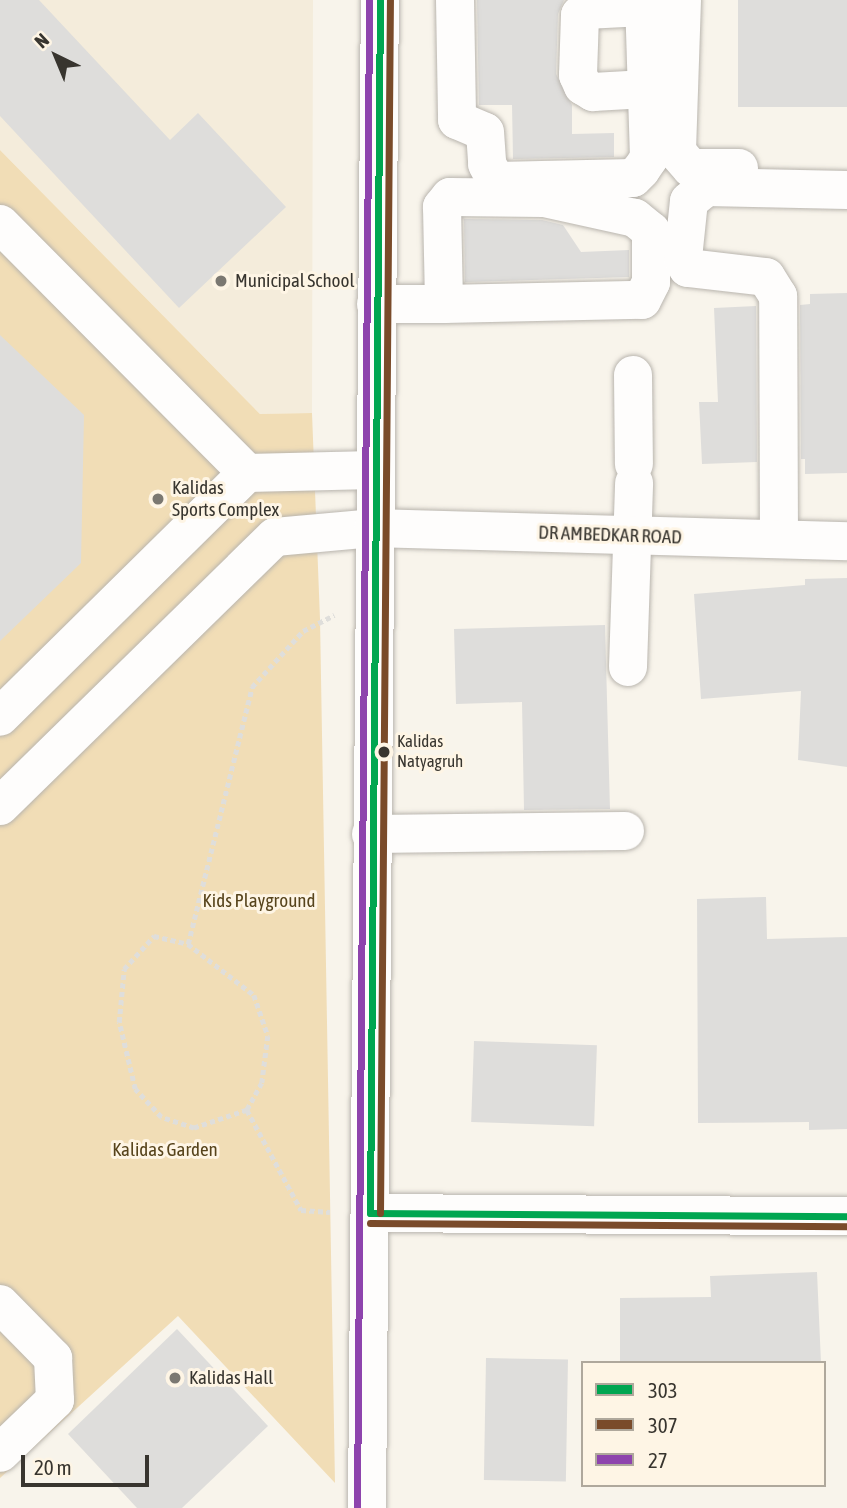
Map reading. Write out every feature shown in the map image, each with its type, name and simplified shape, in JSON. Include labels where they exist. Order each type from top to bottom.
[{"type":"street","points":[[367,1508],[372,607],[380,0]]},
{"type":"street","points":[[455,0],[457,120],[485,132],[487,164],[496,181],[633,178],[649,158],[644,4],[585,10],[577,24],[578,62],[583,86],[593,92],[646,89]]},
{"type":"street","points":[[682,0],[677,152],[681,161],[691,167],[847,167]]},
{"type":"street","points":[[779,539],[778,296],[766,277],[688,268],[683,258],[689,201],[706,187],[847,190]]},
{"type":"street","points":[[376,314],[444,304],[642,300],[651,282],[651,231],[635,218],[544,198],[450,197],[442,206],[444,304]]},
{"type":"street","points":[[0,224],[247,473]]},
{"type":"street","points":[[376,314],[555,315]]},
{"type":"street","points":[[628,667],[635,535],[633,375]]},
{"type":"street","points":[[0,716],[247,473],[374,470]]},
{"type":"street","name":"DR AMBEDKAR ROAD","points":[[0,806],[275,537],[373,528],[847,541]]},
{"type":"street","points":[[371,834],[625,831]]},
{"type":"street","points":[[370,1213],[847,1216]]},
{"type":"street","points":[[0,1304],[53,1358],[55,1400],[0,1452]]},
{"type":"path","points":[[188,944],[252,687],[320,619],[372,607]]},
{"type":"path","points":[[154,936],[188,944],[254,995],[268,1036],[262,1083],[247,1110],[194,1128],[161,1116],[135,1089],[119,1022],[124,969],[154,936]]},
{"type":"path","points":[[247,1110],[302,1210],[370,1213]]},
{"type":"shaded area","name":"Municipal School","points":[[0,0],[313,0],[312,413],[260,414],[0,150]]},
{"type":"green space","points":[[0,150],[260,414],[312,413],[320,619],[335,1483],[178,1316],[0,1478]]},
{"type":"building","name":"Municipal School","points":[[0,0],[39,0],[170,140],[198,113],[286,207],[179,308],[0,116]]},
{"type":"building","points":[[477,0],[564,0],[558,14],[556,74],[572,105],[572,134],[614,133],[614,157],[513,159],[512,105],[479,105]]},
{"type":"building","points":[[738,0],[847,0],[847,107],[738,107]]},
{"type":"building","points":[[464,219],[542,220],[563,225],[581,252],[629,250],[629,277],[465,282]]},
{"type":"building","points":[[847,293],[847,473],[805,474],[805,459],[801,459],[800,305],[810,304],[810,294]]},
{"type":"building","points":[[756,306],[757,462],[702,464],[699,402],[718,402],[714,308]]},
{"type":"building","points":[[0,335],[84,415],[81,563],[0,641]]},
{"type":"building","points":[[847,578],[847,767],[798,760],[801,691],[701,699],[694,594],[805,585],[805,579]]},
{"type":"building","points":[[605,625],[610,809],[524,810],[522,702],[456,704],[454,629]]},
{"type":"building","points":[[766,897],[767,939],[847,937],[847,1129],[809,1130],[809,1122],[698,1123],[697,899]]},
{"type":"building","points":[[474,1041],[597,1045],[594,1126],[471,1122]]},
{"type":"building","points":[[817,1272],[821,1361],[620,1361],[620,1298],[711,1297],[710,1276]]},
{"type":"building","name":"Kalidas Hall","points":[[177,1329],[268,1426],[182,1508],[137,1508],[68,1434]]},
{"type":"building","points":[[486,1358],[568,1359],[566,1481],[484,1480]]},
{"type":"transit line","name":"27","points":[[357,1508],[369,0]]},
{"type":"transit line","name":"303","points":[[370,1213],[380,0]]},
{"type":"transit line","name":"307","points":[[380,1213],[390,0]]},
{"type":"transit line","name":"303","points":[[370,1213],[847,1216]]},
{"type":"transit line","name":"307","points":[[370,1223],[847,1226]]},
{"type":"place","name":"Municipal School","points":[[221,281]]},
{"type":"place","name":"Kalidas Sports Complex","points":[[158,499]]},
{"type":"place","name":"Kalidas Natyagruh","points":[[384,752]]},
{"type":"place","name":"Kalidas Hall","points":[[175,1378]]},
{"type":"park label","name":"Kids Playground","points":[[259,901]]},
{"type":"park label","name":"Kalidas Garden","points":[[165,1150]]}]
